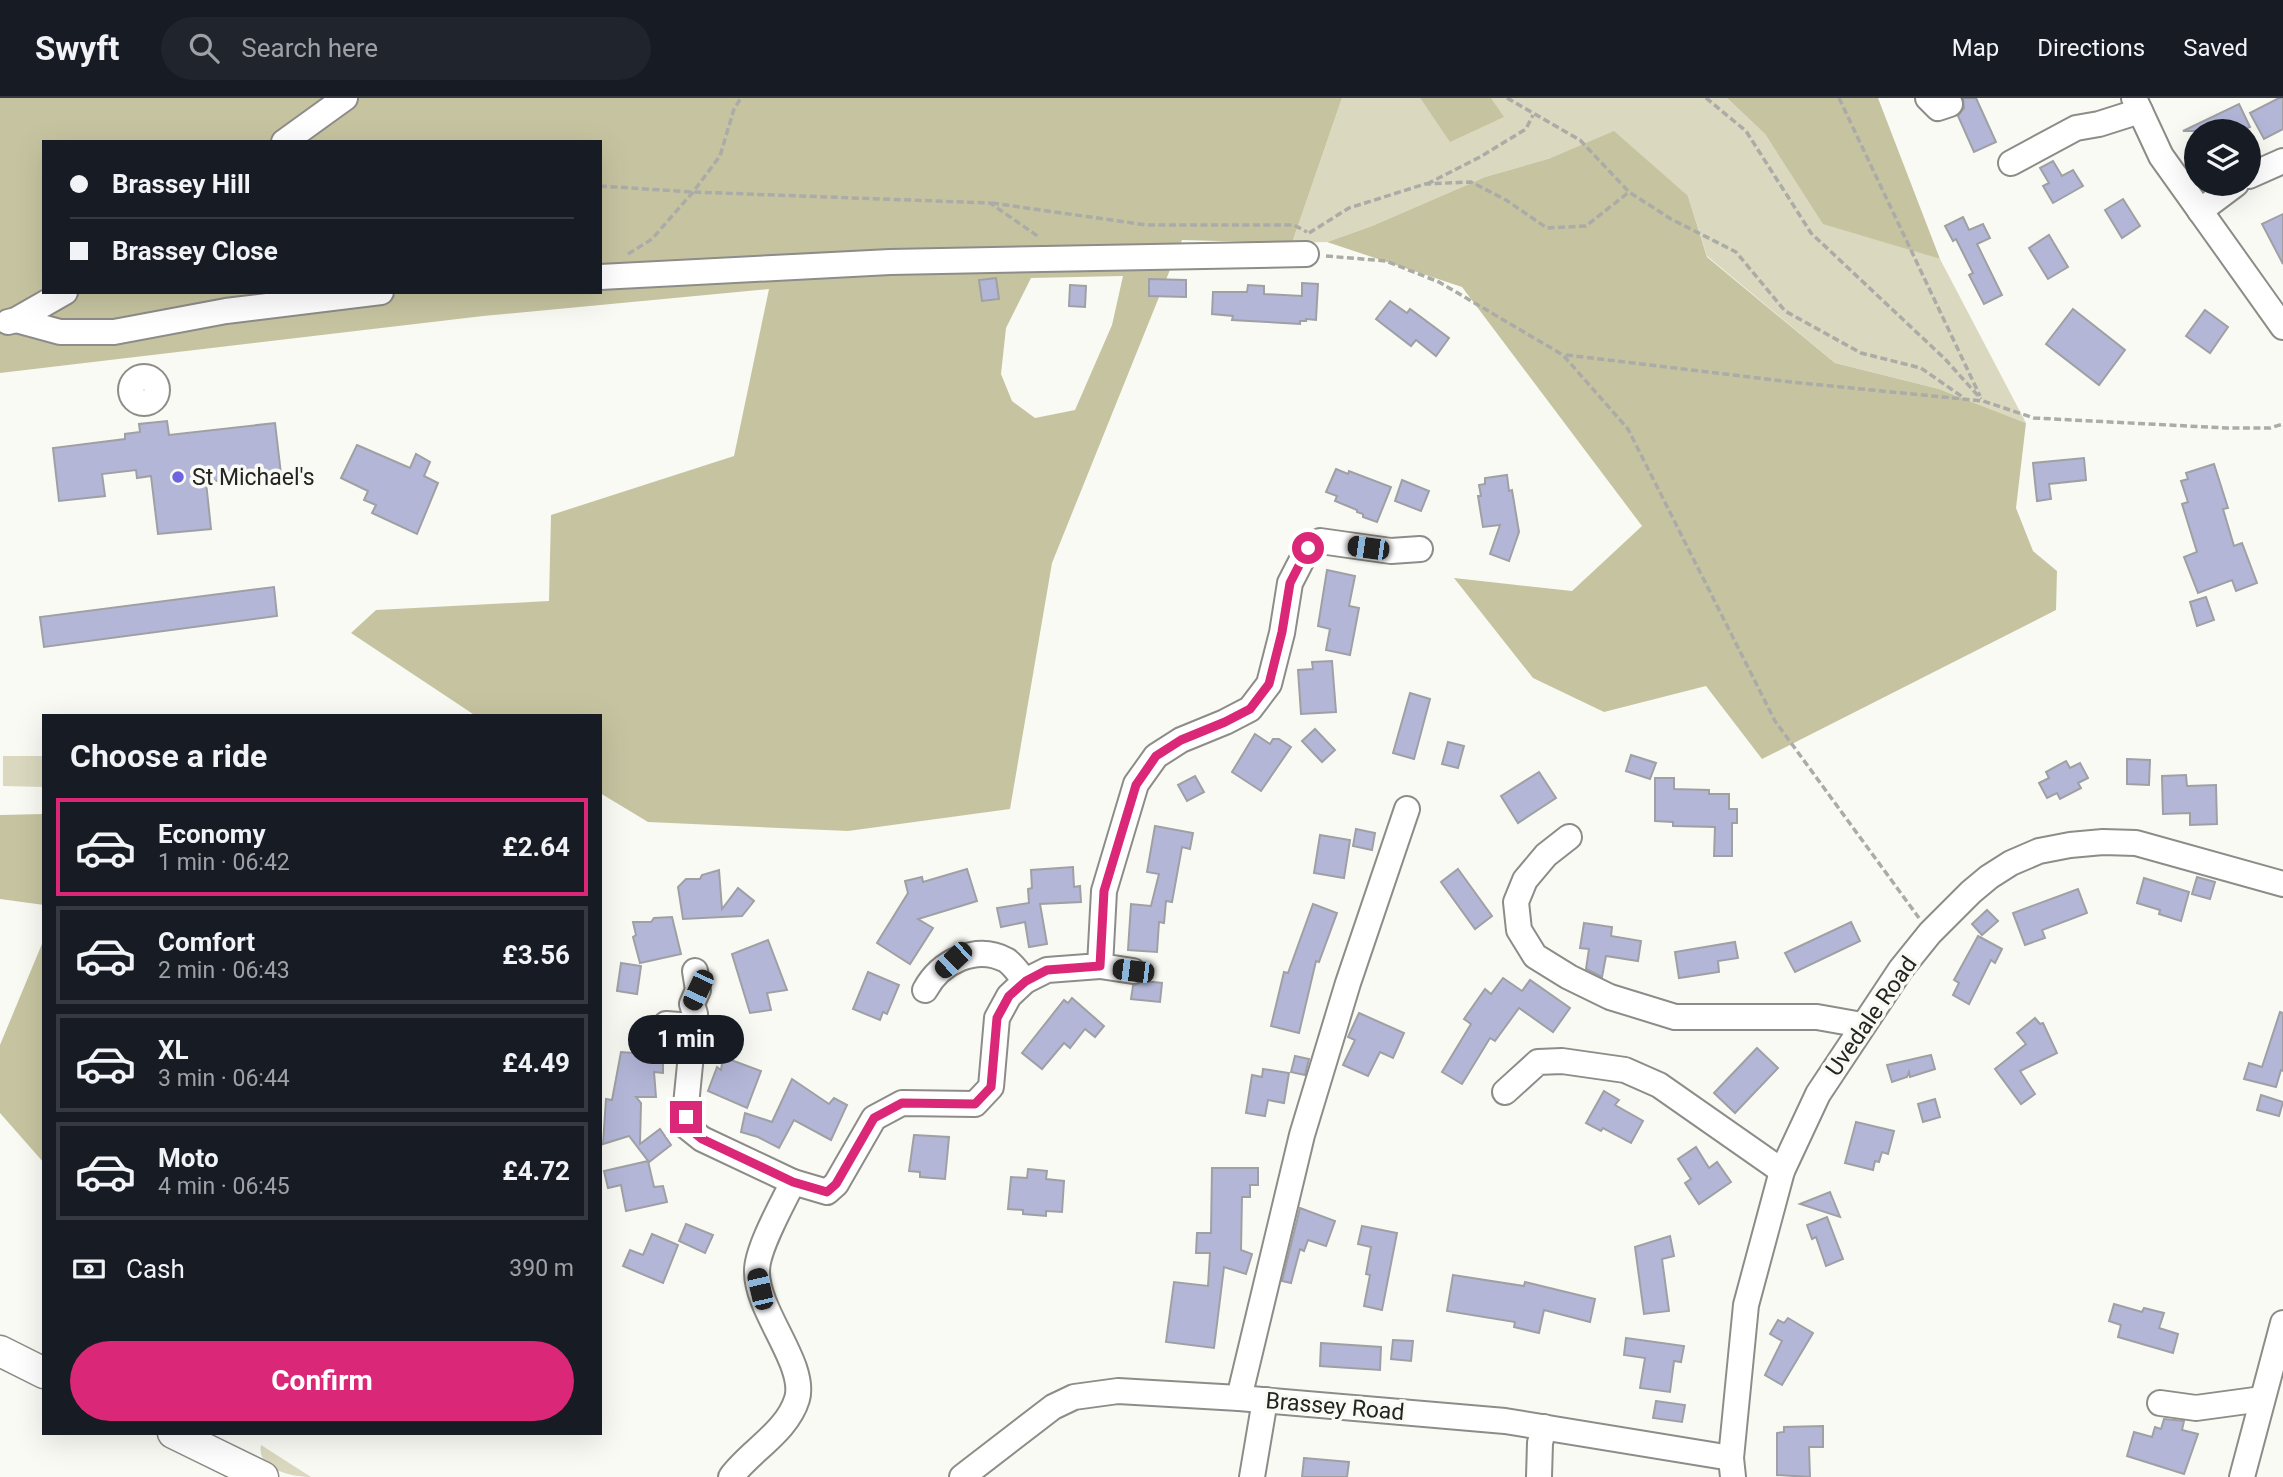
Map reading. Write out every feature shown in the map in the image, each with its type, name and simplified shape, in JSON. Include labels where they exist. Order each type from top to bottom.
[{"type":"main road","points":[[0,1350],[42,1372]]},
{"type":"main road","points":[[177,1435],[263,1477]]},
{"type":"street","points":[[287,140],[345,98]]},
{"type":"street","points":[[2011,163],[2076,128],[2099,124],[2137,105],[2161,156],[2283,327]]},
{"type":"street","points":[[2261,171],[2283,161]]},
{"type":"street","points":[[2200,211],[2220,196]]},
{"type":"street","points":[[605,277],[890,262],[1069,259],[1307,243]]},
{"type":"street","points":[[8,322],[61,294]]},
{"type":"street","points":[[8,322],[60,332],[114,332],[226,311],[366,294]]},
{"type":"street","points":[[1100,966],[1104,891],[1136,785],[1156,756],[1181,740],[1250,709],[1269,684],[1282,632],[1290,583],[1314,534],[1391,551],[1420,549]]},
{"type":"street","points":[[1239,1398],[1302,1135],[1348,983],[1407,809]]},
{"type":"street","points":[[1569,837],[1546,855],[1525,880],[1516,902],[1519,930],[1535,956],[1569,978],[1610,997],[1675,1017],[1817,1017],[1862,1025]]},
{"type":"street","name":"Uvedale Road","points":[[1732,1468],[1746,1305],[1782,1171],[1818,1094],[1862,1025],[1930,933],[1971,892],[2011,863],[2039,851],[2070,845],[2136,843],[2283,884]]},
{"type":"street","points":[[925,990],[929,982],[953,960],[977,953],[1007,960],[1026,981]]},
{"type":"street","points":[[695,971],[698,990],[691,1004],[695,1014],[685,1105],[687,1127],[702,1139],[793,1182],[827,1192],[836,1184],[874,1118],[902,1103],[975,1104],[991,1087],[997,1018],[1009,996],[1026,981],[1047,970],[1100,966],[1133,971]]},
{"type":"street","points":[[666,1024],[693,1027]]},
{"type":"street","points":[[1505,1092],[1538,1062],[1562,1061],[1625,1070],[1659,1085],[1782,1171]]},
{"type":"street","points":[[731,1477],[784,1423],[797,1398],[795,1369],[764,1305],[757,1272],[759,1255],[793,1182]]},
{"type":"street","points":[[2242,1477],[2283,1323]]},
{"type":"street","name":"Brassey Road","points":[[962,1477],[1054,1408],[1074,1397],[1118,1391],[1401,1411],[1544,1427],[1732,1468]]},
{"type":"street","points":[[2160,1403],[2196,1408],[2262,1399]]},
{"type":"street","points":[[1252,1477],[1265,1400]]},
{"type":"street","points":[[1539,1477],[1539,1443],[1544,1427]]},
{"type":"path","points":[[605,277],[624,256],[652,239],[693,192],[720,156],[734,109],[741,98]]},
{"type":"path","points":[[1507,98],[1580,139],[1629,192],[1671,219],[1736,252],[1785,311],[1861,353],[1921,368],[1966,399]]},
{"type":"path","points":[[1706,98],[1746,131],[1811,233],[1945,359],[1983,401]]},
{"type":"path","points":[[1839,98],[1983,401]]},
{"type":"path","points":[[1307,243],[1349,208],[1425,184],[1480,157],[1525,129],[1534,114]]},
{"type":"path","points":[[1425,184],[1471,182],[1506,200],[1547,228],[1586,226],[1629,192]]},
{"type":"path","points":[[602,186],[990,203],[1146,225],[1294,225],[1307,243],[1385,261],[1439,282],[1563,355],[1628,429],[1775,721],[1930,933]]},
{"type":"path","points":[[990,203],[1069,259]]},
{"type":"path","points":[[1563,355],[1983,401],[2034,418],[2226,428],[2270,428],[2283,424]]},
{"type":"shaded area","points":[[0,98],[1342,98],[1292,243],[1182,240],[1052,563],[1010,809],[848,831],[648,822],[602,794],[602,714],[473,714],[351,633],[376,610],[549,601],[551,515],[734,456],[769,289],[483,316],[0,373]],"holes":[[[1123,276],[1112,325],[1075,410],[1035,418],[1012,401],[1001,374],[1006,328],[1031,278]]]},
{"type":"shaded area","points":[[1342,98],[1420,98],[1450,141],[1503,117],[1491,98],[1727,98],[1765,134],[1823,223],[1940,259],[2026,423],[1939,389],[1835,363],[1707,256],[1688,196],[1551,158],[1485,177],[1372,226],[1327,242],[1292,243]]},
{"type":"shaded area","points":[[1420,98],[1491,98],[1504,117],[1450,142]]},
{"type":"shaded area","points":[[1727,98],[1878,98],[1940,259],[1823,224],[1765,134]]},
{"type":"shaded area","points":[[1614,131],[1688,196],[1707,257],[1835,363],[1939,389],[2026,423],[2016,508],[2033,551],[2057,571],[2056,610],[1762,759],[1706,686],[1604,712],[1533,678],[1454,578],[1572,591],[1642,526],[1462,287],[1327,242],[1372,226],[1485,177],[1551,158]]},
{"type":"shaded area","points":[[3,756],[42,756],[42,787],[3,786]]},
{"type":"shaded area","points":[[42,814],[42,905],[0,899],[0,815]]},
{"type":"shaded area","points":[[42,944],[42,1161],[0,1113],[0,1045]]},
{"type":"shaded area","points":[[261,1445],[311,1477],[286,1473],[270,1466],[261,1453]]},
{"type":"building","points":[[1963,98],[1976,98],[1996,142],[1974,152],[1958,116],[1964,108]]},
{"type":"building","points":[[2283,98],[2283,129],[2264,139],[2261,133],[2261,119],[2253,119],[2250,113]]},
{"type":"building","points":[[2239,104],[2246,119],[2208,119]]},
{"type":"building","points":[[2053,161],[2062,176],[2073,170],[2083,186],[2053,203],[2043,186],[2049,183],[2040,168]]},
{"type":"building","points":[[2123,199],[2140,226],[2122,238],[2105,210]]},
{"type":"building","points":[[2283,214],[2283,264],[2262,224]]},
{"type":"building","points":[[1963,217],[1969,230],[1983,224],[1990,238],[1977,244],[2002,295],[1984,304],[1969,275],[1973,273],[1956,239],[1953,241],[1945,226]]},
{"type":"building","points":[[2049,235],[2068,267],[2048,279],[2029,248]]},
{"type":"building","points":[[996,278],[999,299],[982,301],[979,280]]},
{"type":"building","points":[[1149,279],[1186,280],[1186,297],[1149,296]]},
{"type":"building","points":[[1302,283],[1318,284],[1316,320],[1306,319],[1300,321],[1300,324],[1232,320],[1233,316],[1212,314],[1213,292],[1247,292],[1248,285],[1264,286],[1264,294],[1302,296]]},
{"type":"building","points":[[1070,285],[1086,286],[1085,307],[1069,306]]},
{"type":"building","points":[[1390,301],[1407,313],[1410,309],[1449,338],[1436,356],[1416,340],[1411,346],[1376,319]]},
{"type":"building","points":[[2073,309],[2125,350],[2099,385],[2046,344]]},
{"type":"building","points":[[2205,310],[2228,327],[2210,353],[2186,336]]},
{"type":"building","name":"St Michael's","points":[[167,421],[169,435],[275,423],[281,474],[206,482],[211,529],[158,534],[151,476],[137,478],[136,470],[102,474],[105,496],[59,501],[53,448],[125,439],[125,434],[140,432],[139,424]]},
{"type":"building","points":[[357,445],[410,468],[416,454],[430,462],[424,476],[438,483],[417,534],[372,513],[376,505],[364,500],[368,491],[341,478]]},
{"type":"building","points":[[2084,458],[2086,480],[2049,484],[2051,499],[2037,501],[2033,463]]},
{"type":"building","points":[[2214,464],[2228,508],[2223,509],[2234,546],[2242,543],[2257,583],[2236,591],[2232,580],[2198,593],[2184,557],[2197,552],[2182,504],[2188,502],[2181,481],[2188,479],[2186,473]]},
{"type":"building","points":[[1336,469],[1348,474],[1349,471],[1391,487],[1377,522],[1335,501],[1337,496],[1326,492]]},
{"type":"building","points":[[1507,475],[1519,532],[1509,561],[1490,554],[1500,525],[1483,527],[1478,496],[1481,496],[1479,485],[1485,484],[1485,478]]},
{"type":"building","points":[[1402,480],[1429,491],[1421,511],[1395,501]]},
{"type":"building","points":[[1327,570],[1355,576],[1349,606],[1359,608],[1350,655],[1326,650],[1330,629],[1318,626]]},
{"type":"building","points":[[274,587],[277,616],[44,647],[40,617]]},
{"type":"building","points":[[2206,597],[2214,620],[2197,626],[2190,602]]},
{"type":"building","points":[[1332,661],[1336,712],[1301,714],[1298,670],[1313,669],[1312,662]]},
{"type":"building","points":[[1410,693],[1430,699],[1414,759],[1393,753]]},
{"type":"building","points":[[1315,729],[1335,750],[1322,762],[1302,741]]},
{"type":"building","points":[[1255,734],[1270,744],[1273,739],[1279,739],[1291,747],[1261,791],[1232,772]]},
{"type":"building","points":[[1448,742],[1464,746],[1458,768],[1442,764]]},
{"type":"building","points":[[1631,755],[1656,763],[1650,779],[1626,771]]},
{"type":"building","points":[[2127,759],[2150,760],[2149,785],[2127,784]]},
{"type":"building","points":[[2066,761],[2070,768],[2080,763],[2088,778],[2078,783],[2081,788],[2060,799],[2057,793],[2047,798],[2039,783],[2049,778],[2046,772]]},
{"type":"building","points":[[1539,772],[1556,798],[1518,823],[1501,796]]},
{"type":"building","points":[[2186,775],[2187,786],[2216,785],[2217,824],[2190,825],[2190,813],[2163,814],[2162,776]]},
{"type":"building","points":[[1195,776],[1204,792],[1187,801],[1178,785]]},
{"type":"building","points":[[1655,778],[1674,778],[1674,789],[1709,790],[1709,794],[1729,794],[1729,809],[1737,809],[1737,823],[1732,823],[1732,856],[1714,856],[1715,827],[1673,826],[1673,822],[1655,821]]},
{"type":"building","points":[[1155,826],[1193,833],[1190,849],[1182,847],[1172,902],[1166,901],[1164,923],[1159,922],[1157,952],[1128,950],[1131,904],[1151,906],[1159,874],[1147,872]]},
{"type":"building","points":[[1356,829],[1375,833],[1372,850],[1353,846]]},
{"type":"building","points":[[1320,835],[1350,840],[1344,878],[1314,873]]},
{"type":"building","points":[[1073,867],[1074,887],[1080,886],[1081,902],[1040,904],[1047,944],[1029,947],[1025,922],[1001,927],[997,908],[1029,903],[1031,870]]},
{"type":"building","points":[[967,869],[977,901],[918,919],[933,928],[910,964],[877,943],[908,893],[905,881],[922,877],[923,882]]},
{"type":"building","points":[[1458,869],[1492,916],[1475,929],[1441,882]]},
{"type":"building","points":[[719,870],[722,909],[738,888],[754,901],[742,916],[683,919],[678,887],[686,879],[700,879],[702,875]]},
{"type":"building","points":[[2197,877],[2215,882],[2210,899],[2192,894]]},
{"type":"building","points":[[2144,878],[2189,892],[2181,921],[2159,914],[2160,910],[2137,903]]},
{"type":"building","points":[[2078,889],[2087,913],[2042,930],[2045,938],[2025,945],[2013,913]]},
{"type":"building","points":[[1313,904],[1337,913],[1319,962],[1316,961],[1299,1033],[1271,1026],[1284,972],[1288,973]]},
{"type":"building","points":[[1987,910],[1998,921],[1982,935],[1972,924]]},
{"type":"building","points":[[672,917],[681,954],[640,963],[633,937],[636,935],[633,922],[651,922],[654,918]]},
{"type":"building","points":[[1851,922],[1860,941],[1795,972],[1785,953]]},
{"type":"building","points":[[1584,923],[1612,927],[1611,936],[1641,941],[1638,961],[1606,956],[1602,977],[1586,969],[1589,949],[1580,948]]},
{"type":"building","points":[[1978,936],[2002,949],[1995,963],[1991,960],[1969,1004],[1953,995],[1959,983],[1954,980]]},
{"type":"building","points":[[768,940],[787,990],[767,993],[771,1010],[750,1013],[732,954]]},
{"type":"building","points":[[1735,942],[1738,958],[1718,961],[1719,972],[1679,978],[1675,952]]},
{"type":"building","points":[[621,963],[641,966],[637,994],[617,991]]},
{"type":"building","points":[[868,972],[899,985],[887,1014],[883,1012],[880,1020],[853,1009]]},
{"type":"building","points":[[1503,978],[1522,991],[1530,980],[1570,1008],[1553,1032],[1519,1008],[1495,1041],[1490,1038],[1462,1084],[1442,1072],[1471,1024],[1464,1019],[1485,989],[1491,994]]},
{"type":"building","points":[[1144,981],[1162,983],[1160,1002],[1131,999],[1133,986]]},
{"type":"building","points":[[1072,998],[1104,1026],[1095,1037],[1085,1029],[1070,1048],[1064,1043],[1042,1069],[1022,1053],[1064,1000],[1068,1003]]},
{"type":"building","points":[[2280,1012],[2283,1013],[2283,1071],[2281,1070],[2276,1087],[2244,1079],[2249,1063],[2262,1067]]},
{"type":"building","points":[[1359,1013],[1404,1033],[1393,1058],[1380,1052],[1368,1076],[1343,1065],[1355,1040],[1348,1037]]},
{"type":"building","points":[[2035,1018],[2040,1024],[2043,1023],[2057,1053],[2020,1071],[2035,1094],[2021,1104],[1995,1069],[2026,1044],[2017,1033]]},
{"type":"building","points":[[649,1042],[663,1044],[663,1073],[654,1072],[656,1097],[636,1097],[641,1103],[640,1144],[660,1129],[671,1145],[649,1162],[629,1136],[603,1144],[606,1099],[612,1100],[621,1052],[648,1054]]},
{"type":"building","points":[[1757,1048],[1778,1068],[1735,1113],[1714,1093]]},
{"type":"building","points":[[1931,1055],[1935,1069],[1910,1077],[1909,1072],[1907,1077],[1892,1082],[1887,1065]]},
{"type":"building","points":[[1295,1056],[1309,1059],[1305,1075],[1291,1072]]},
{"type":"building","points":[[723,1057],[761,1071],[747,1108],[708,1091],[717,1067],[721,1070]]},
{"type":"building","points":[[1263,1069],[1289,1073],[1284,1103],[1268,1100],[1265,1116],[1246,1113],[1252,1075],[1262,1077]]},
{"type":"building","points":[[792,1079],[829,1104],[834,1098],[847,1105],[831,1140],[794,1120],[779,1148],[741,1132],[745,1113],[772,1122]]},
{"type":"building","points":[[1604,1091],[1619,1100],[1615,1105],[1643,1121],[1631,1143],[1603,1128],[1601,1131],[1586,1123]]},
{"type":"building","points":[[2261,1095],[2283,1102],[2279,1116],[2257,1110]]},
{"type":"building","points":[[1935,1099],[1940,1117],[1923,1122],[1918,1104]]},
{"type":"building","points":[[1856,1122],[1894,1131],[1888,1154],[1882,1152],[1879,1162],[1875,1161],[1873,1170],[1845,1163]]},
{"type":"building","points":[[914,1135],[949,1137],[945,1179],[920,1177],[920,1172],[909,1171]]},
{"type":"building","points":[[1696,1147],[1709,1168],[1717,1162],[1731,1182],[1699,1204],[1685,1183],[1691,1179],[1678,1159]]},
{"type":"building","points":[[648,1161],[654,1187],[663,1186],[667,1202],[626,1211],[621,1185],[608,1188],[604,1171]]},
{"type":"building","points":[[1212,1168],[1258,1168],[1258,1185],[1250,1185],[1250,1197],[1242,1197],[1241,1250],[1252,1254],[1246,1274],[1224,1267],[1214,1348],[1166,1342],[1174,1282],[1208,1286],[1210,1253],[1196,1253],[1197,1233],[1211,1233]]},
{"type":"building","points":[[1028,1169],[1047,1171],[1046,1179],[1064,1181],[1062,1212],[1046,1211],[1046,1216],[1023,1214],[1023,1210],[1008,1209],[1011,1177],[1027,1178]]},
{"type":"building","points":[[1830,1192],[1840,1217],[1800,1204]]},
{"type":"building","points":[[1300,1208],[1335,1221],[1326,1246],[1308,1240],[1304,1251],[1300,1249],[1291,1283],[1282,1281]]},
{"type":"building","points":[[1827,1217],[1843,1259],[1826,1266],[1816,1237],[1812,1239],[1807,1225]]},
{"type":"building","points":[[686,1224],[713,1235],[705,1253],[679,1241]]},
{"type":"building","points":[[1362,1226],[1397,1233],[1382,1310],[1364,1306],[1370,1275],[1366,1274],[1371,1247],[1358,1244]]},
{"type":"building","points":[[652,1234],[678,1245],[663,1283],[623,1266],[630,1250],[643,1255]]},
{"type":"building","points":[[1670,1236],[1674,1256],[1662,1259],[1669,1311],[1644,1314],[1635,1247]]},
{"type":"building","points":[[1453,1275],[1524,1286],[1525,1282],[1595,1299],[1590,1322],[1544,1310],[1539,1333],[1514,1327],[1515,1322],[1447,1311]]},
{"type":"building","points":[[2114,1304],[2142,1312],[2144,1308],[2164,1313],[2159,1328],[2178,1334],[2173,1353],[2118,1337],[2121,1325],[2109,1321]]},
{"type":"building","points":[[1788,1318],[1813,1333],[1782,1385],[1765,1375],[1782,1341],[1770,1334],[1778,1320],[1784,1323]]},
{"type":"building","points":[[1626,1338],[1684,1346],[1681,1362],[1674,1361],[1670,1392],[1640,1388],[1645,1358],[1624,1355]]},
{"type":"building","points":[[1393,1340],[1413,1341],[1411,1361],[1391,1359]]},
{"type":"building","points":[[1321,1343],[1381,1347],[1380,1370],[1320,1366]]},
{"type":"building","points":[[1656,1401],[1685,1405],[1682,1422],[1653,1418]]},
{"type":"building","points":[[2164,1419],[2184,1421],[2182,1430],[2198,1434],[2184,1474],[2127,1456],[2134,1432],[2152,1437],[2155,1427],[2161,1429]]},
{"type":"building","points":[[1823,1426],[1823,1447],[1809,1447],[1810,1477],[1777,1475],[1777,1433],[1784,1432],[1784,1427]]},
{"type":"building","points":[[1304,1458],[1349,1462],[1347,1477],[1302,1477]]},
{"type":"place","name":"St Michael's","points":[[178,477]]},
{"type":"route","points":[[686,1117],[687,1127],[702,1139],[793,1182],[827,1192],[836,1184],[874,1118],[902,1103],[975,1104],[991,1087],[997,1018],[1009,996],[1026,981],[1047,970],[1100,966],[1104,891],[1136,785],[1156,756],[1181,740],[1250,709],[1269,684],[1282,632],[1290,583],[1308,548]]}]
